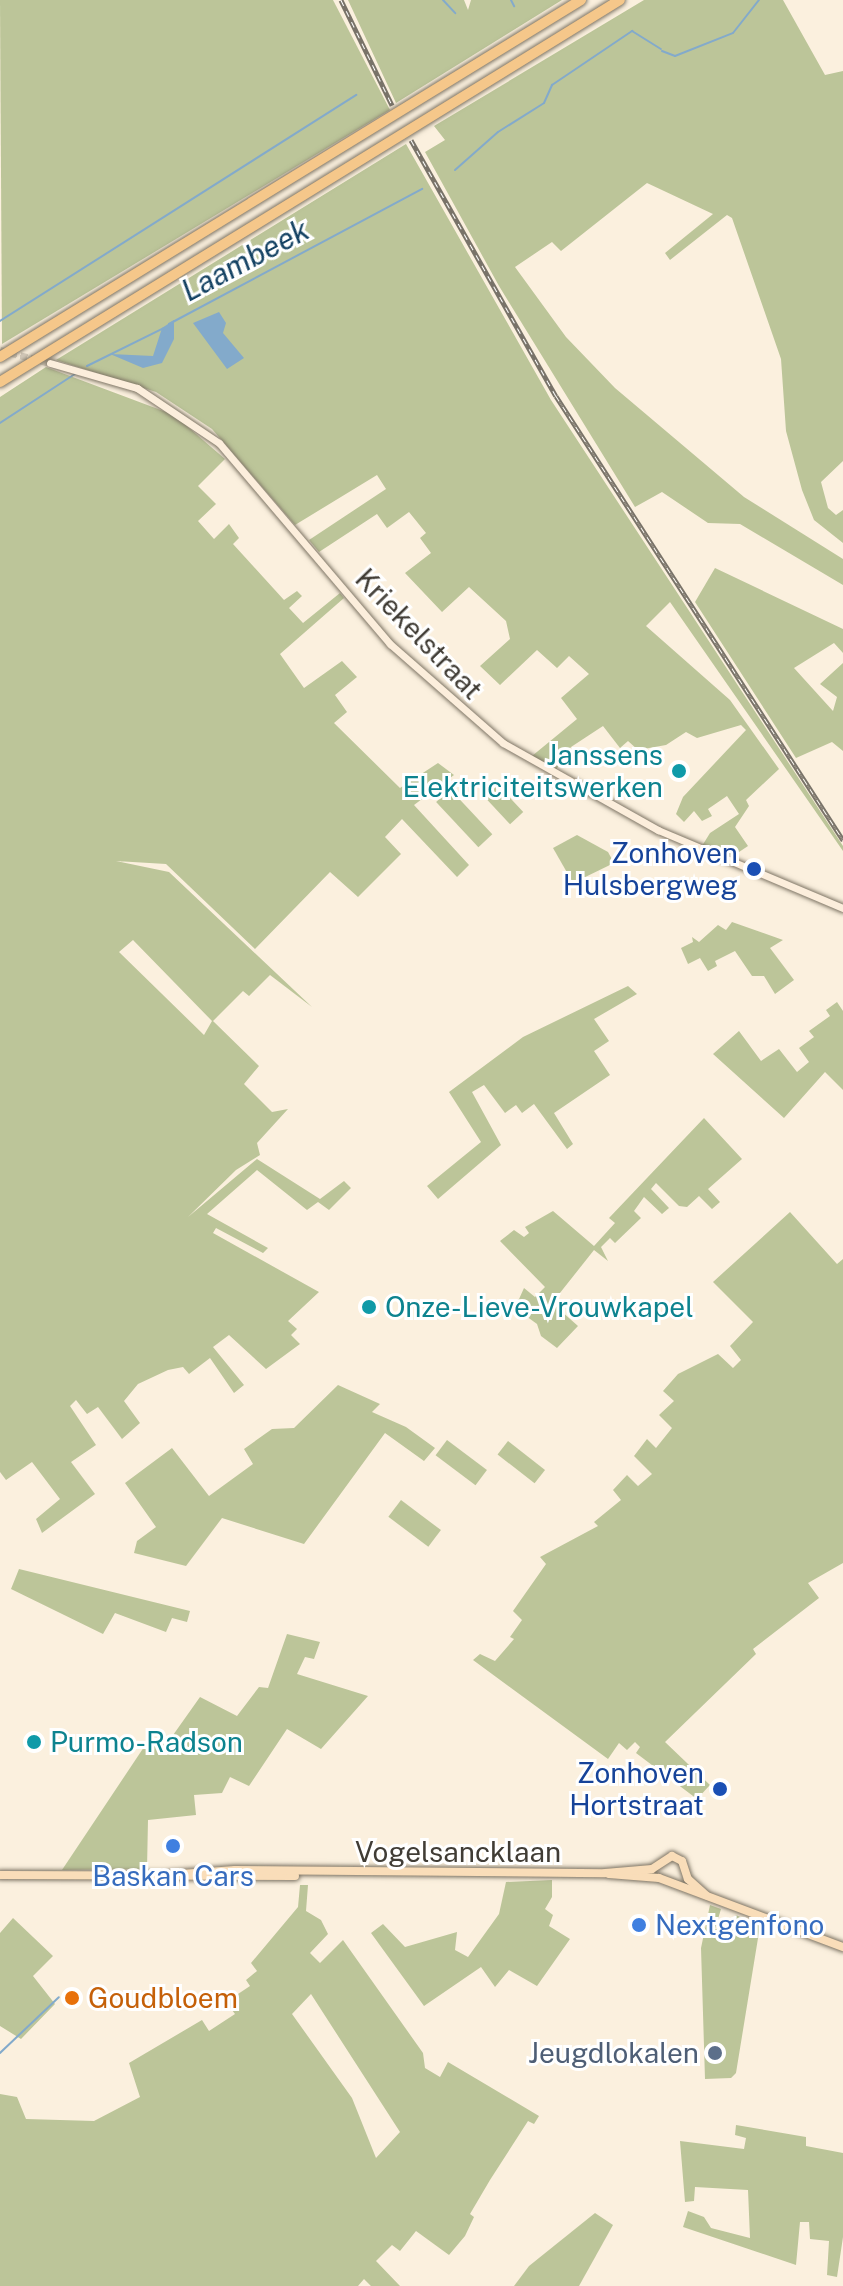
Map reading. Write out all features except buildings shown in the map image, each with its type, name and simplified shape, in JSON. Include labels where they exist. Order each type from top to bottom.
[{"type":"highway","points":[[0,357],[581,0]]},
{"type":"highway","points":[[0,382],[620,0]]},
{"type":"main road","points":[[659,1878],[659,1864],[677,1857],[685,1873],[706,1895]]},
{"type":"main road","name":"Vogelsancklaan","points":[[0,1875],[168,1875],[235,1870],[310,1874],[605,1873],[644,1871],[659,1864]]},
{"type":"main road","name":"Vogelsancklaan","points":[[605,1873],[659,1878],[843,1947]]},
{"type":"main road","points":[[677,1884],[685,1873]]},
{"type":"street","name":"Kriekelstraat","points":[[50,363],[137,388],[219,443],[390,644],[503,743],[658,830],[843,908]]},
{"type":"green space","points":[[0,0],[333,0],[390,110],[2,344]]},
{"type":"green space","points":[[348,0],[464,0],[468,10],[471,0],[562,0],[396,103]]},
{"type":"green space","points":[[644,0],[783,0],[825,75],[843,71],[843,461],[821,482],[828,508],[836,515],[843,510],[843,543],[814,520],[802,490],[786,431],[781,359],[732,218],[727,215],[670,260],[665,253],[713,214],[647,183],[561,251],[552,242],[515,267],[566,337],[615,388],[744,497],[843,559],[843,585],[740,524],[708,523],[662,492],[635,507],[499,286],[425,152],[445,140],[434,126]]},
{"type":"green space","points":[[406,144],[551,400],[843,846],[843,851],[670,602],[646,626],[730,700],[779,769],[746,800],[749,806],[735,827],[748,846],[733,856],[702,846],[710,833],[739,814],[727,796],[708,809],[712,816],[702,821],[694,811],[684,822],[676,814],[683,797],[746,730],[741,725],[697,738],[686,732],[666,745],[638,750],[628,741],[620,748],[603,726],[571,747],[556,770],[532,756],[577,719],[561,698],[589,674],[569,656],[557,668],[537,650],[500,685],[480,666],[510,639],[506,621],[469,587],[442,612],[405,573],[431,553],[420,538],[426,533],[409,512],[387,528],[377,514],[319,552],[309,540],[386,489],[377,475],[295,525],[212,429],[156,392],[56,360]]},
{"type":"green space","points":[[46,367],[174,415],[225,459],[198,486],[216,504],[198,521],[214,539],[229,524],[239,538],[233,544],[284,600],[297,591],[302,596],[289,608],[303,623],[340,593],[344,598],[280,654],[304,688],[342,661],[357,677],[335,695],[347,712],[334,723],[400,788],[438,763],[454,775],[414,805],[469,865],[457,877],[402,819],[385,837],[401,854],[358,897],[330,872],[255,949],[166,864],[116,861],[169,872],[312,1007],[270,975],[249,996],[243,991],[213,1021],[259,1066],[244,1084],[272,1112],[288,1109],[257,1143],[260,1155],[236,1170],[188,1217],[257,1159],[320,1199],[344,1181],[351,1188],[329,1210],[318,1202],[307,1210],[257,1170],[207,1214],[268,1248],[263,1253],[216,1228],[213,1233],[319,1292],[288,1321],[297,1329],[291,1335],[300,1344],[266,1369],[229,1335],[213,1347],[244,1385],[234,1393],[210,1358],[189,1374],[183,1367],[168,1370],[138,1384],[124,1401],[140,1423],[122,1439],[98,1407],[87,1414],[76,1400],[70,1406],[96,1445],[71,1462],[95,1494],[42,1533],[36,1519],[60,1499],[32,1462],[6,1480],[0,1472],[0,397]],"holes":[[[133,940],[212,1021],[204,1035],[119,952]]]},
{"type":"green space","points":[[715,568],[843,629],[843,653],[834,643],[794,668],[833,711],[837,697],[820,684],[843,663],[843,751],[832,742],[796,758],[695,602]]},
{"type":"green space","points":[[498,785],[523,812],[510,824],[485,797]]},
{"type":"green space","points":[[450,789],[492,834],[478,847],[436,802]]},
{"type":"green space","points":[[577,835],[608,852],[614,863],[573,883],[553,848]]},
{"type":"green space","points":[[732,922],[783,940],[770,948],[794,980],[775,994],[764,976],[752,976],[735,951],[715,961],[717,966],[708,971],[700,958],[688,964],[681,948],[693,942],[692,937],[699,942],[718,925],[726,930]]},
{"type":"green space","points":[[628,986],[637,994],[594,1019],[609,1041],[594,1051],[610,1075],[554,1113],[573,1144],[567,1149],[534,1104],[522,1113],[516,1105],[505,1113],[484,1085],[472,1092],[501,1145],[438,1199],[427,1186],[481,1142],[449,1092],[523,1037]]},
{"type":"green space","points":[[837,1002],[843,1011],[843,1090],[825,1072],[784,1118],[713,1054],[739,1031],[761,1061],[779,1049],[797,1072],[809,1062],[799,1048],[814,1037],[809,1031],[830,1016],[826,1010]]},
{"type":"green space","points":[[704,1118],[742,1159],[708,1189],[720,1202],[712,1209],[699,1196],[687,1207],[679,1206],[656,1183],[651,1189],[669,1208],[662,1214],[644,1197],[634,1211],[641,1218],[615,1243],[610,1238],[601,1247],[608,1261],[594,1250],[552,1303],[578,1326],[557,1348],[541,1336],[537,1324],[515,1308],[524,1288],[535,1297],[545,1287],[500,1241],[514,1230],[524,1237],[529,1233],[525,1227],[553,1211],[594,1246],[615,1223],[609,1218]]},
{"type":"green space","points":[[790,1212],[837,1264],[843,1259],[843,1563],[808,1583],[819,1598],[753,1649],[756,1654],[665,1742],[710,1785],[697,1799],[636,1753],[640,1747],[635,1742],[627,1750],[619,1743],[608,1759],[473,1660],[480,1654],[495,1661],[514,1639],[510,1637],[522,1620],[513,1611],[546,1564],[540,1557],[598,1526],[594,1522],[621,1500],[613,1490],[627,1475],[638,1486],[652,1474],[634,1456],[647,1439],[656,1448],[672,1428],[659,1415],[674,1401],[663,1391],[678,1374],[718,1354],[733,1368],[741,1360],[730,1346],[753,1322],[713,1282]]},
{"type":"green space","points":[[338,1385],[380,1404],[372,1412],[406,1427],[435,1448],[424,1461],[385,1433],[304,1544],[222,1518],[186,1566],[134,1553],[137,1541],[156,1527],[125,1483],[172,1448],[209,1496],[253,1464],[244,1449],[272,1429],[294,1428]]},
{"type":"green space","points":[[447,1440],[487,1470],[475,1485],[436,1455]]},
{"type":"green space","points":[[508,1441],[545,1470],[535,1483],[498,1454]]},
{"type":"green space","points":[[401,1500],[441,1530],[428,1547],[388,1517]]},
{"type":"green space","points":[[19,1569],[190,1611],[187,1622],[172,1618],[166,1632],[115,1613],[103,1634],[11,1589]]},
{"type":"green space","points":[[287,1634],[320,1642],[314,1659],[305,1657],[297,1674],[368,1696],[321,1749],[287,1729],[249,1786],[230,1777],[222,1793],[194,1795],[196,1815],[148,1820],[147,1869],[62,1870],[150,1738],[166,1745],[200,1697],[237,1716],[259,1687],[268,1688]]},
{"type":"green space","points":[[552,1880],[552,1897],[545,1909],[553,1915],[549,1926],[570,1939],[537,1986],[509,1970],[495,1987],[481,1967],[424,2006],[371,1933],[383,1924],[405,1947],[457,1932],[455,1950],[468,1957],[499,1914],[506,1882]]},
{"type":"green space","points":[[300,1885],[308,1885],[306,1911],[321,1920],[328,1934],[310,1953],[320,1963],[343,1940],[423,2053],[425,2068],[440,2077],[448,2062],[539,2116],[534,2124],[528,2121],[490,2180],[470,2214],[474,2217],[465,2236],[449,2255],[416,2231],[400,2251],[392,2245],[376,2261],[400,2286],[371,2286],[364,2279],[358,2286],[0,2286],[0,2094],[17,2097],[26,2119],[94,2121],[140,2097],[129,2063],[202,2020],[209,2031],[235,2014],[226,2002],[250,1986],[246,1980],[257,1971],[251,1963],[298,1907]],"holes":[[[311,1994],[400,2132],[376,2158],[352,2098],[292,2014]]]},
{"type":"green space","points":[[710,1905],[721,1909],[715,1929],[730,1933],[736,1915],[760,1926],[736,2073],[731,2078],[705,2079],[701,1948]]},
{"type":"green space","points":[[13,1918],[53,1956],[33,1976],[55,2004],[21,2039],[0,2026],[0,1933]]},
{"type":"green space","points":[[736,2125],[806,2137],[806,2146],[843,2153],[843,2237],[837,2277],[827,2275],[829,2241],[810,2239],[809,2222],[800,2222],[796,2265],[683,2227],[688,2211],[704,2217],[711,2228],[750,2238],[748,2190],[695,2187],[694,2201],[685,2202],[680,2141],[744,2149],[746,2138],[735,2135]]},
{"type":"green space","points":[[595,2213],[613,2225],[579,2286],[514,2286],[529,2266]]},
{"type":"water","points":[[219,312],[226,323],[223,333],[244,358],[227,369],[193,323]]},
{"type":"water","points":[[174,320],[174,339],[162,363],[143,368],[110,354],[153,356],[162,328]]},
{"type":"waterway","points":[[443,0],[455,13]]},
{"type":"waterway","points":[[511,0],[514,6]]},
{"type":"waterway","name":"Laambeek","points":[[662,51],[675,56],[733,33],[759,0]]},
{"type":"waterway","name":"Laambeek","points":[[455,170],[498,132],[544,103],[552,85],[632,31],[661,49]]},
{"type":"waterway","points":[[0,321],[356,95]]},
{"type":"waterway","name":"Laambeek","points":[[169,324],[422,189]]},
{"type":"waterway","name":"Laambeek","points":[[87,366],[164,328]]},
{"type":"waterway","name":"Laambeek","points":[[0,423],[75,374]]},
{"type":"waterway","points":[[0,2053],[59,1997]]},
{"type":"tunnel","points":[[0,350],[50,363]]},
{"type":"railway","points":[[341,0],[392,105]]},
{"type":"railway","points":[[411,140],[556,396],[843,840]]},
{"type":"place","name":"Janssens Elektriciteitswerken","points":[[679,771]]},
{"type":"place","name":"Zonhoven Hulsbergweg","points":[[754,869]]},
{"type":"place","name":"Onze-Lieve-Vrouwkapel","points":[[369,1307]]},
{"type":"place","name":"Purmo-Radson","points":[[34,1742]]},
{"type":"place","name":"Zonhoven Hortstraat","points":[[720,1789]]},
{"type":"place","name":"Baskan Cars","points":[[173,1846]]},
{"type":"place","name":"Nextgenfono","points":[[639,1925]]},
{"type":"place","name":"Goudbloem","points":[[72,1998]]},
{"type":"place","name":"Jeugdlokalen","points":[[715,2053]]}]
